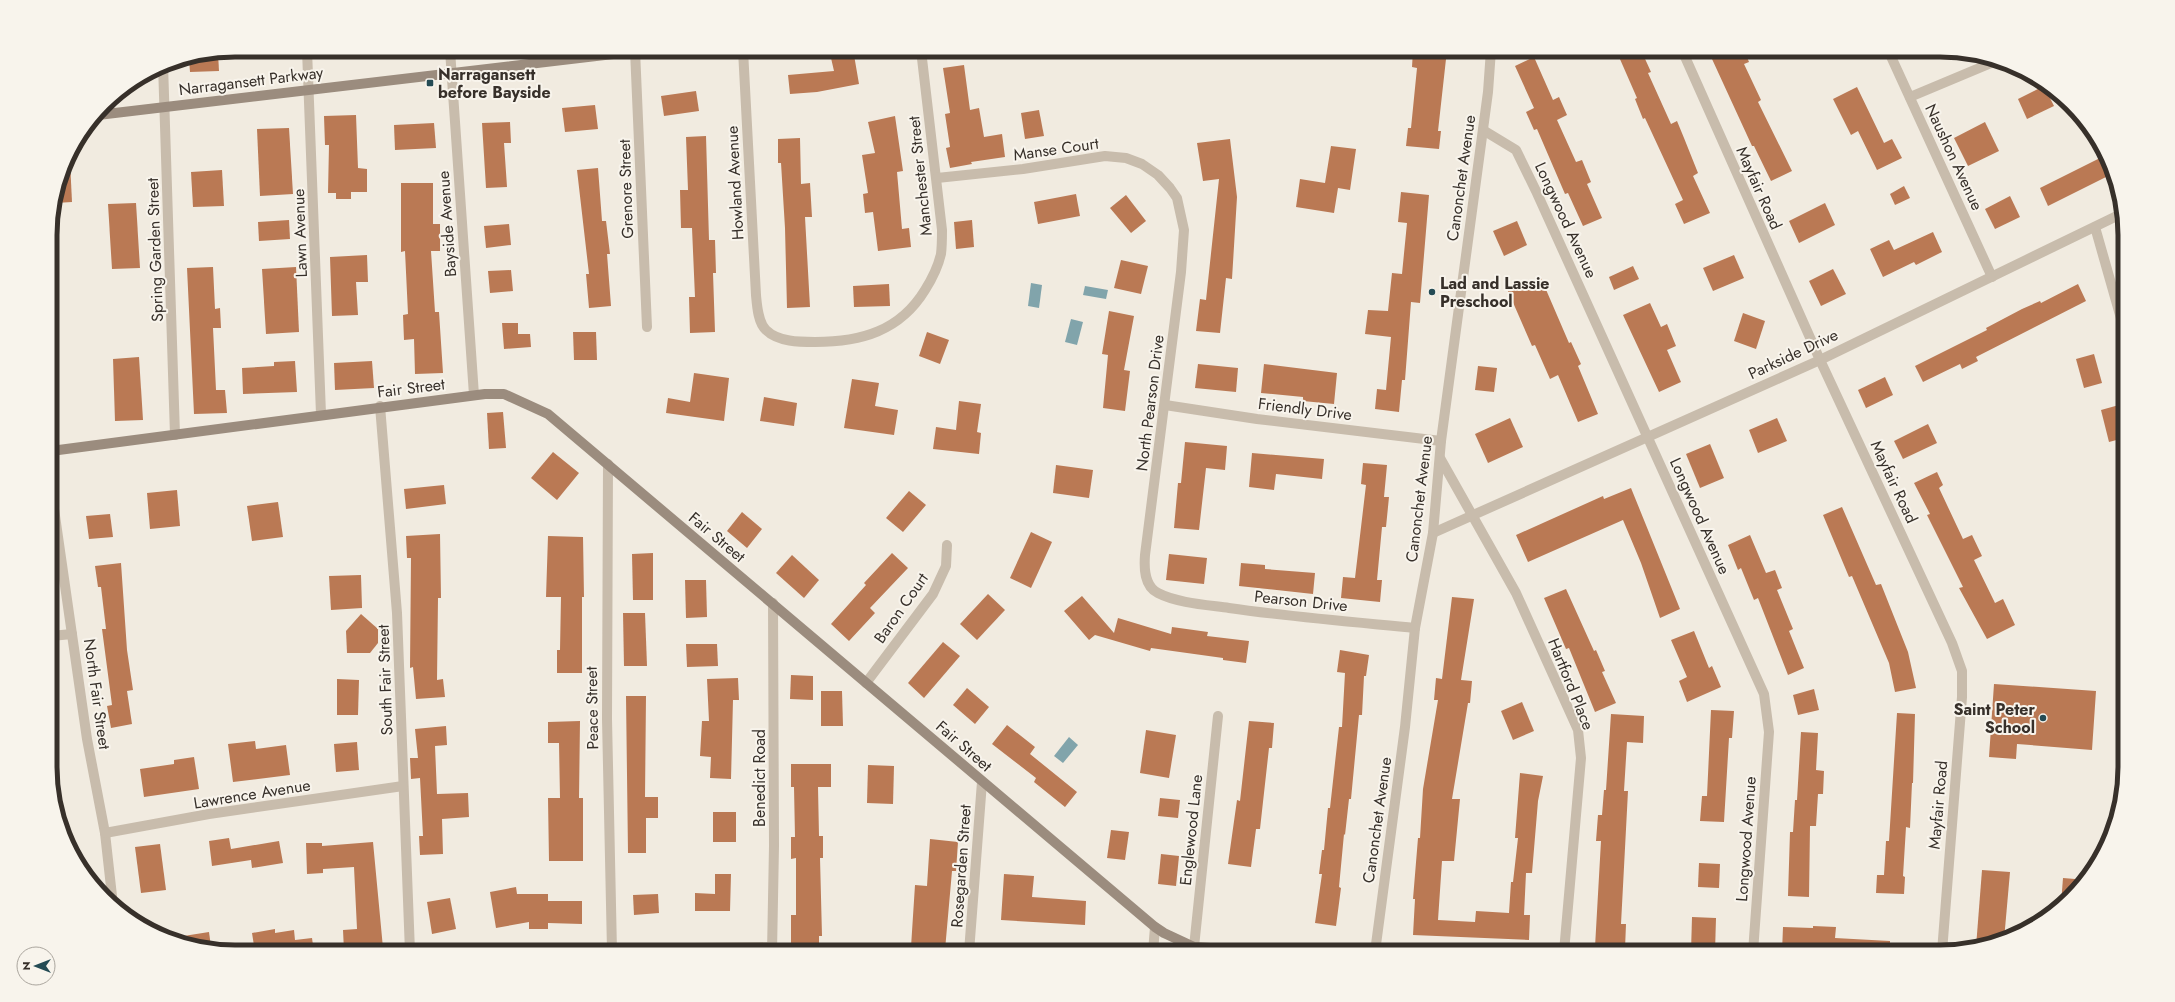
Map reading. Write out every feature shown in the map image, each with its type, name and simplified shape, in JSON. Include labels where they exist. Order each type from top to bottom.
[{"type":"street","name":"Lawn Avenue","points":[[308,57],[310,89],[321,414]]},
{"type":"street","name":"Bayside Avenue","points":[[451,57],[474,395]]},
{"type":"street","name":"Narragansett Parkway","points":[[104,114],[583,57]]},
{"type":"street","name":"Grenore Street","points":[[635,57],[647,327]]},
{"type":"street","name":"Howland Avenue","points":[[743,57],[756,295],[759,314]]},
{"type":"street","name":"Manchester Street","points":[[759,314],[765,330],[779,338],[800,342],[832,342],[866,336],[891,327],[916,305],[933,278],[941,255],[942,230],[922,57]]},
{"type":"street","name":"Canonchet Avenue","points":[[1376,945],[1405,727],[1416,628],[1433,533],[1441,441],[1490,78],[1491,57]]},
{"type":"street","name":"Mayfair Road","points":[[1685,57],[1820,360],[1952,642],[1962,671],[1962,697],[1943,945]]},
{"type":"street","name":"Naushon Avenue","points":[[1891,57],[1992,276]]},
{"type":"street","points":[[1910,97],[1989,64]]},
{"type":"street","name":"Spring Garden Street","points":[[164,72],[166,106],[175,434]]},
{"type":"street","name":"Longwood Avenue","points":[[1483,130],[1516,150],[1648,436],[1764,694],[1769,732],[1754,945]]},
{"type":"street","name":"Manse Court","points":[[937,178],[1038,167],[1105,156],[1126,158],[1142,164],[1158,175],[1170,188]]},
{"type":"street","name":"North Pearson Drive","points":[[1170,188],[1177,198],[1184,230],[1182,272],[1144,568],[1148,583],[1157,592],[1184,600]]},
{"type":"street","name":"Parkside Drive","points":[[1472,516],[1820,360],[2117,216]]},
{"type":"street","points":[[2094,227],[2118,309]]},
{"type":"street","name":"Fair Street","points":[[57,450],[380,406],[474,395],[504,394],[524,402],[548,414],[1155,927],[1190,945]]},
{"type":"street","name":"Friendly Drive","points":[[1165,405],[1257,419],[1441,441]]},
{"type":"street","name":"South Fair Street","points":[[380,406],[397,613],[410,945]]},
{"type":"street","name":"Hartford Place","points":[[1440,458],[1516,592],[1578,730],[1580,758],[1565,945]]},
{"type":"street","name":"Peace Street","points":[[608,464],[607,704],[612,945]]},
{"type":"street","points":[[1433,533],[1472,516]]},
{"type":"street","name":"North Fair Street","points":[[57,530],[87,739],[105,833],[112,896]]},
{"type":"street","name":"Baron Court","points":[[866,683],[933,594],[946,566],[947,545]]},
{"type":"street","name":"Pearson Drive","points":[[1184,600],[1286,616],[1416,628]]},
{"type":"street","name":"Benedict Road","points":[[772,945],[774,846],[773,603]]},
{"type":"street","points":[[57,635],[72,634]]},
{"type":"street","name":"Englewood Lane","points":[[1194,945],[1218,716]]},
{"type":"street","name":"Rosegarden Street","points":[[970,945],[982,782]]},
{"type":"street","name":"Lawrence Avenue","points":[[105,833],[209,814],[403,786]]},
{"type":"street","points":[[1154,945],[1155,927]]},
{"type":"water","points":[[1031,283],[1042,285],[1039,308],[1028,306]]},
{"type":"water","points":[[1085,286],[1108,290],[1106,299],[1083,295]]},
{"type":"water","points":[[1071,319],[1083,322],[1077,345],[1065,342]]},
{"type":"water","points":[[1069,737],[1078,745],[1063,763],[1054,756]]},
{"type":"building","points":[[854,57],[859,84],[817,92],[790,94],[788,75],[834,71],[831,58]]},
{"type":"building","points":[[1413,57],[1446,57],[1438,131],[1441,131],[1439,149],[1406,146],[1408,128],[1411,128],[1417,68],[1412,67]]},
{"type":"building","points":[[1534,57],[1553,100],[1559,97],[1567,115],[1557,120],[1576,162],[1582,160],[1591,182],[1587,184],[1602,218],[1583,226],[1568,193],[1565,194],[1537,129],[1534,130],[1526,112],[1534,108],[1515,66]]},
{"type":"building","points":[[1619,57],[1644,57],[1651,72],[1648,73],[1671,124],[1677,121],[1698,173],[1693,176],[1710,213],[1684,224],[1675,204],[1683,200],[1645,118],[1643,119],[1635,99],[1637,98]]},
{"type":"building","points":[[1716,57],[1747,57],[1749,62],[1744,64],[1761,100],[1758,102],[1792,171],[1771,181],[1754,146],[1752,146],[1712,59]]},
{"type":"building","points":[[218,58],[219,71],[190,72],[189,63]]},
{"type":"building","points":[[964,65],[970,110],[979,108],[984,137],[1002,134],[1005,157],[971,162],[972,164],[950,168],[946,148],[950,147],[945,114],[950,113],[943,68]]},
{"type":"building","points":[[1857,87],[1884,143],[1892,139],[1902,158],[1877,170],[1858,131],[1851,135],[1833,99]]},
{"type":"building","points":[[2040,88],[2047,93],[2054,106],[2027,119],[2018,99]]},
{"type":"building","points":[[696,91],[699,111],[664,116],[661,96]]},
{"type":"building","points":[[595,105],[598,129],[565,132],[562,108]]},
{"type":"building","points":[[1039,110],[1044,136],[1025,139],[1021,113]]},
{"type":"building","points":[[356,115],[358,168],[367,169],[367,192],[351,192],[351,199],[336,199],[336,193],[328,193],[329,145],[325,145],[324,116]]},
{"type":"building","points":[[895,116],[903,171],[897,172],[902,229],[909,228],[911,247],[878,251],[873,212],[865,213],[863,194],[868,193],[862,155],[875,153],[868,122]]},
{"type":"building","points":[[510,122],[511,143],[504,143],[507,187],[486,188],[482,123]]},
{"type":"building","points":[[1985,122],[1999,151],[1968,166],[1954,138]]},
{"type":"building","points":[[434,123],[436,148],[395,150],[394,125]]},
{"type":"building","points":[[289,128],[293,194],[260,196],[257,129]]},
{"type":"building","points":[[706,136],[709,240],[715,240],[716,273],[713,273],[715,332],[690,333],[689,297],[695,297],[692,228],[681,228],[680,190],[688,190],[686,137]]},
{"type":"building","points":[[800,138],[801,184],[810,183],[812,217],[805,217],[810,307],[787,308],[785,228],[781,163],[778,163],[778,139]]},
{"type":"building","points":[[1230,139],[1237,197],[1232,279],[1226,278],[1220,333],[1196,331],[1200,299],[1206,300],[1219,179],[1203,181],[1197,143]]},
{"type":"building","points":[[1331,146],[1356,149],[1350,190],[1338,188],[1334,213],[1296,207],[1300,179],[1325,183]]},
{"type":"building","points":[[2101,158],[2108,176],[2048,206],[2040,188]]},
{"type":"building","points":[[70,168],[72,202],[60,203],[66,178]]},
{"type":"building","points":[[598,168],[602,221],[606,221],[610,254],[607,254],[611,306],[589,308],[586,274],[589,274],[577,170]]},
{"type":"building","points":[[222,170],[224,206],[193,207],[191,172]]},
{"type":"building","points":[[401,183],[433,183],[433,224],[440,224],[440,251],[431,251],[435,312],[439,312],[443,373],[415,374],[414,339],[404,340],[403,315],[408,314],[405,251],[401,252]]},
{"type":"building","points":[[1904,186],[1910,198],[1895,205],[1890,194]]},
{"type":"building","points":[[1401,192],[1429,195],[1420,303],[1411,302],[1405,380],[1402,380],[1399,412],[1375,409],[1377,389],[1386,390],[1391,337],[1365,334],[1368,310],[1388,311],[1392,273],[1402,274],[1407,223],[1398,222]]},
{"type":"building","points":[[1076,194],[1080,216],[1038,224],[1034,202]]},
{"type":"building","points":[[1126,195],[1146,221],[1131,233],[1110,208]]},
{"type":"building","points":[[2010,196],[2020,217],[1995,229],[1985,209]]},
{"type":"building","points":[[136,203],[140,268],[112,269],[108,204]]},
{"type":"building","points":[[1825,203],[1835,225],[1799,243],[1789,221]]},
{"type":"building","points":[[289,220],[290,239],[259,241],[258,222]]},
{"type":"building","points":[[972,220],[974,247],[956,249],[954,222]]},
{"type":"building","points":[[1517,221],[1527,245],[1504,256],[1493,231]]},
{"type":"building","points":[[509,224],[511,245],[486,248],[484,226]]},
{"type":"building","points":[[1933,232],[1942,252],[1916,265],[1914,262],[1883,277],[1870,249],[1889,240],[1894,250]]},
{"type":"building","points":[[367,255],[368,282],[356,282],[358,315],[332,316],[330,257]]},
{"type":"building","points":[[1734,255],[1744,278],[1713,291],[1703,268]]},
{"type":"building","points":[[1121,260],[1148,266],[1141,294],[1114,288]]},
{"type":"building","points":[[1633,266],[1639,279],[1614,290],[1609,277]]},
{"type":"building","points":[[213,267],[215,309],[220,308],[221,328],[213,328],[216,390],[225,390],[227,413],[194,414],[187,268]]},
{"type":"building","points":[[296,267],[299,332],[266,334],[262,269]]},
{"type":"building","points":[[1833,269],[1846,294],[1821,306],[1809,281]]},
{"type":"building","points":[[511,270],[513,291],[490,293],[488,271]]},
{"type":"building","points":[[1541,278],[1569,343],[1571,342],[1581,364],[1578,366],[1598,414],[1578,422],[1558,375],[1550,379],[1535,345],[1532,346],[1508,291]]},
{"type":"building","points":[[889,284],[890,306],[854,307],[853,286]]},
{"type":"building","points":[[2078,284],[2086,301],[1976,357],[1978,361],[1962,369],[1960,364],[1923,382],[1915,366],[1987,330],[1986,328],[2022,309],[2040,301],[2041,303]]},
{"type":"building","points":[[1650,303],[1661,327],[1667,324],[1676,346],[1667,350],[1681,382],[1659,392],[1623,315]]},
{"type":"building","points":[[1109,311],[1134,316],[1124,370],[1130,371],[1125,411],[1103,408],[1108,355],[1102,354]]},
{"type":"building","points":[[1743,313],[1765,321],[1756,349],[1734,341]]},
{"type":"building","points":[[502,323],[518,323],[518,334],[530,334],[531,347],[504,349]]},
{"type":"building","points":[[573,332],[596,332],[597,360],[574,360]]},
{"type":"building","points":[[927,332],[949,340],[940,364],[919,356]]},
{"type":"building","points":[[2094,354],[2102,383],[2084,388],[2076,359]]},
{"type":"building","points":[[139,357],[143,420],[115,421],[113,359]]},
{"type":"building","points":[[295,361],[297,392],[243,394],[242,368],[274,366],[274,362]]},
{"type":"building","points":[[372,361],[374,388],[335,390],[334,363]]},
{"type":"building","points":[[1198,364],[1238,368],[1236,392],[1195,388]]},
{"type":"building","points":[[1264,364],[1337,373],[1334,404],[1303,401],[1303,397],[1261,393]]},
{"type":"building","points":[[1478,366],[1497,368],[1494,392],[1475,390]]},
{"type":"building","points":[[694,373],[729,378],[724,421],[666,413],[668,398],[690,402]]},
{"type":"building","points":[[1885,377],[1893,395],[1866,408],[1858,390]]},
{"type":"building","points":[[852,379],[879,383],[875,406],[898,410],[894,435],[844,428]]},
{"type":"building","points":[[764,397],[797,403],[794,426],[760,421]]},
{"type":"building","points":[[959,401],[981,404],[977,432],[981,433],[979,454],[933,449],[936,427],[956,430]]},
{"type":"building","points":[[2118,405],[2118,440],[2109,442],[2101,410]]},
{"type":"building","points":[[503,412],[506,448],[489,449],[487,413]]},
{"type":"building","points":[[1510,418],[1523,447],[1488,463],[1475,434]]},
{"type":"building","points":[[1777,418],[1787,441],[1758,453],[1749,430]]},
{"type":"building","points":[[1928,424],[1937,443],[1903,459],[1894,441]]},
{"type":"building","points":[[1185,442],[1227,446],[1225,470],[1206,468],[1199,530],[1174,528],[1178,483],[1181,483]]},
{"type":"building","points":[[1710,444],[1724,478],[1700,488],[1686,454]]},
{"type":"building","points":[[553,452],[579,473],[557,500],[531,478]]},
{"type":"building","points":[[1252,453],[1324,459],[1322,479],[1276,474],[1274,490],[1249,487]]},
{"type":"building","points":[[1363,463],[1387,465],[1384,497],[1389,497],[1386,527],[1382,527],[1377,580],[1382,580],[1380,602],[1341,598],[1343,577],[1355,578],[1366,485],[1361,484]]},
{"type":"building","points":[[1056,465],[1093,470],[1089,498],[1053,493]]},
{"type":"building","points":[[1937,472],[1943,485],[1939,488],[1963,539],[1972,535],[1982,556],[1974,560],[1995,603],[2003,599],[2015,625],[1987,639],[1959,588],[1963,587],[1927,515],[1930,514],[1914,483]]},
{"type":"building","points":[[444,485],[446,504],[406,509],[404,489]]},
{"type":"building","points":[[1631,488],[1680,609],[1660,618],[1641,563],[1623,520],[1528,562],[1516,535],[1603,496],[1604,499]]},
{"type":"building","points":[[177,490],[180,526],[150,529],[147,493]]},
{"type":"building","points":[[909,491],[926,505],[903,532],[886,518]]},
{"type":"building","points":[[278,502],[283,537],[252,541],[247,506]]},
{"type":"building","points":[[1842,507],[1876,585],[1881,584],[1908,652],[1916,688],[1895,692],[1889,663],[1852,576],[1849,577],[1823,515]]},
{"type":"building","points":[[742,512],[762,529],[747,548],[727,531]]},
{"type":"building","points":[[110,514],[113,537],[89,539],[86,516]]},
{"type":"building","points":[[1031,532],[1052,542],[1031,588],[1010,578]]},
{"type":"building","points":[[440,534],[441,598],[438,598],[437,680],[443,679],[445,697],[416,699],[413,667],[410,668],[411,558],[407,558],[406,536]]},
{"type":"building","points":[[1750,535],[1766,573],[1775,570],[1782,588],[1777,590],[1793,629],[1789,631],[1804,668],[1788,675],[1758,598],[1754,600],[1741,568],[1738,570],[1728,545]]},
{"type":"building","points":[[548,536],[583,537],[584,597],[582,597],[582,673],[557,673],[557,650],[560,650],[561,597],[546,597]]},
{"type":"building","points":[[653,553],[653,600],[633,600],[632,554]]},
{"type":"building","points":[[892,553],[908,568],[870,608],[875,613],[849,641],[831,624],[866,585],[864,583]]},
{"type":"building","points":[[1169,554],[1207,558],[1204,584],[1166,580]]},
{"type":"building","points":[[792,555],[819,580],[804,598],[776,573]]},
{"type":"building","points":[[121,563],[127,650],[133,690],[127,691],[132,724],[111,728],[107,706],[112,705],[102,629],[106,629],[101,587],[98,587],[95,566]]},
{"type":"building","points":[[1241,563],[1265,565],[1265,569],[1315,573],[1313,594],[1239,586]]},
{"type":"building","points":[[361,575],[362,608],[331,610],[329,576]]},
{"type":"building","points":[[685,580],[706,580],[707,617],[686,618]]},
{"type":"building","points":[[1566,589],[1594,651],[1596,650],[1605,671],[1602,672],[1616,703],[1595,712],[1569,648],[1566,649],[1544,598]]},
{"type":"building","points":[[988,594],[1005,610],[977,640],[960,624]]},
{"type":"building","points":[[1082,596],[1114,633],[1118,618],[1171,634],[1172,627],[1208,632],[1207,636],[1249,641],[1246,663],[1223,660],[1223,658],[1151,648],[1150,651],[1095,635],[1089,640],[1064,611]]},
{"type":"building","points":[[1452,597],[1474,599],[1461,680],[1472,681],[1470,703],[1468,703],[1452,799],[1460,799],[1454,861],[1442,861],[1438,920],[1475,922],[1476,911],[1509,913],[1511,882],[1513,882],[1518,838],[1515,838],[1520,773],[1543,776],[1538,801],[1532,873],[1526,873],[1524,915],[1530,915],[1529,940],[1413,935],[1415,899],[1413,899],[1418,838],[1420,838],[1423,789],[1438,700],[1434,700],[1436,678],[1442,679]]},
{"type":"building","points":[[623,613],[645,613],[647,666],[624,666]]},
{"type":"building","points":[[361,614],[378,629],[378,643],[370,653],[347,653],[346,631]]},
{"type":"building","points":[[1694,631],[1709,668],[1712,666],[1721,687],[1687,702],[1679,681],[1687,677],[1671,640]]},
{"type":"building","points":[[943,642],[960,656],[924,698],[908,683]]},
{"type":"building","points":[[686,644],[717,644],[718,666],[687,667]]},
{"type":"building","points":[[1340,650],[1369,655],[1366,676],[1364,676],[1362,715],[1359,715],[1351,799],[1349,799],[1345,835],[1344,834],[1339,887],[1341,888],[1336,926],[1315,923],[1322,874],[1319,874],[1322,850],[1324,850],[1328,808],[1330,808],[1339,727],[1342,727],[1345,673],[1337,672]]},
{"type":"building","points":[[791,675],[813,676],[813,700],[790,699]]},
{"type":"building","points":[[738,678],[739,700],[733,700],[731,779],[710,778],[711,757],[700,756],[702,721],[709,721],[707,679]]},
{"type":"building","points":[[337,679],[359,680],[358,715],[337,715]]},
{"type":"building","name":"Saint Peter School","points":[[1994,684],[2096,691],[2092,750],[2017,744],[2016,759],[1989,757]]},
{"type":"building","points":[[967,688],[989,707],[975,724],[953,705]]},
{"type":"building","points":[[1814,689],[1819,710],[1798,715],[1793,695]]},
{"type":"building","points":[[821,691],[842,691],[843,726],[821,726]]},
{"type":"building","points":[[626,696],[646,696],[645,797],[658,797],[658,818],[646,818],[646,853],[628,853]]},
{"type":"building","points":[[1522,702],[1534,731],[1513,740],[1501,711]]},
{"type":"building","points":[[1711,710],[1734,711],[1732,738],[1729,738],[1724,822],[1700,821],[1702,796],[1707,796]]},
{"type":"building","points":[[1897,713],[1915,714],[1913,783],[1910,828],[1906,827],[1903,876],[1905,877],[1904,894],[1876,893],[1877,875],[1884,875],[1886,841],[1889,841]]},
{"type":"building","points":[[1611,714],[1644,716],[1643,743],[1627,742],[1624,791],[1628,791],[1621,924],[1626,924],[1625,945],[1595,945],[1601,841],[1596,841],[1598,815],[1602,815],[1604,790],[1606,790]]},
{"type":"building","points":[[580,721],[579,798],[583,798],[583,861],[549,861],[548,798],[560,798],[559,743],[548,743],[548,722]]},
{"type":"building","points":[[1249,721],[1274,723],[1272,748],[1269,748],[1260,829],[1256,829],[1251,867],[1228,864],[1237,800],[1240,801]]},
{"type":"building","points":[[1007,725],[1035,747],[1030,754],[1077,792],[1065,807],[1034,782],[1036,778],[992,744]]},
{"type":"building","points":[[446,726],[447,745],[435,746],[437,794],[468,793],[469,817],[442,819],[443,854],[420,855],[419,836],[423,836],[420,778],[411,779],[410,758],[418,758],[415,729]]},
{"type":"building","points":[[1146,730],[1176,735],[1169,778],[1140,773]]},
{"type":"building","points":[[1801,732],[1818,733],[1816,770],[1824,771],[1823,794],[1818,794],[1816,826],[1810,826],[1809,897],[1788,896],[1790,832],[1793,832],[1795,800],[1797,800]]},
{"type":"building","points":[[255,741],[256,749],[286,745],[290,775],[233,782],[228,744]]},
{"type":"building","points":[[357,742],[359,770],[336,772],[334,744]]},
{"type":"building","points":[[194,757],[199,789],[144,797],[140,769],[174,764],[174,760]]},
{"type":"building","points":[[791,764],[831,764],[831,787],[818,787],[819,836],[823,836],[823,858],[820,858],[822,936],[819,936],[819,945],[791,945],[791,915],[796,915],[796,858],[791,859],[791,837],[795,837],[794,787],[791,787]]},
{"type":"building","points":[[868,765],[894,766],[893,804],[867,803]]},
{"type":"building","points":[[1160,798],[1180,800],[1178,818],[1158,816]]},
{"type":"building","points":[[713,812],[736,812],[736,842],[713,842]]},
{"type":"building","points":[[1111,830],[1129,832],[1125,860],[1107,858]]},
{"type":"building","points":[[229,838],[231,849],[279,841],[283,863],[252,868],[251,860],[212,866],[209,841]]},
{"type":"building","points":[[930,839],[958,842],[956,871],[952,871],[945,945],[911,945],[915,885],[927,886]]},
{"type":"building","points":[[373,842],[383,945],[344,945],[343,930],[357,929],[354,867],[323,869],[323,873],[307,874],[306,843],[322,843],[322,846]]},
{"type":"building","points":[[160,844],[166,890],[141,893],[135,847]]},
{"type":"building","points":[[1161,854],[1179,856],[1176,886],[1158,884]]},
{"type":"building","points":[[1699,863],[1720,864],[1719,888],[1698,887]]},
{"type":"building","points":[[1982,870],[2010,872],[2005,933],[1976,942]]},
{"type":"building","points":[[715,874],[731,874],[730,911],[695,911],[695,893],[715,894]]},
{"type":"building","points":[[1004,874],[1034,876],[1032,897],[1086,901],[1085,925],[1001,920]]},
{"type":"building","points":[[2063,878],[2078,879],[2066,893],[2062,897]]},
{"type":"building","points":[[516,887],[517,894],[548,894],[548,901],[582,901],[582,924],[548,923],[548,929],[529,929],[529,922],[496,928],[490,892]]},
{"type":"building","points":[[658,894],[659,913],[634,915],[633,895]]},
{"type":"building","points":[[450,898],[456,929],[432,934],[427,902]]},
{"type":"building","points":[[1692,917],[1716,918],[1715,945],[1691,945]]},
{"type":"building","points":[[1813,926],[1836,927],[1835,938],[1890,941],[1890,945],[1782,945],[1783,927],[1813,928]]},
{"type":"building","points":[[275,929],[275,933],[294,930],[295,940],[312,938],[313,945],[254,945],[252,933]]},
{"type":"building","points":[[209,932],[210,943],[200,942],[180,937]]},
{"type":"place","name":"Narragansett before Bayside","points":[[430,83]]},
{"type":"place","name":"Lad and Lassie Preschool","points":[[1432,292]]},
{"type":"place","name":"Saint Peter School","points":[[2043,718]]}]
